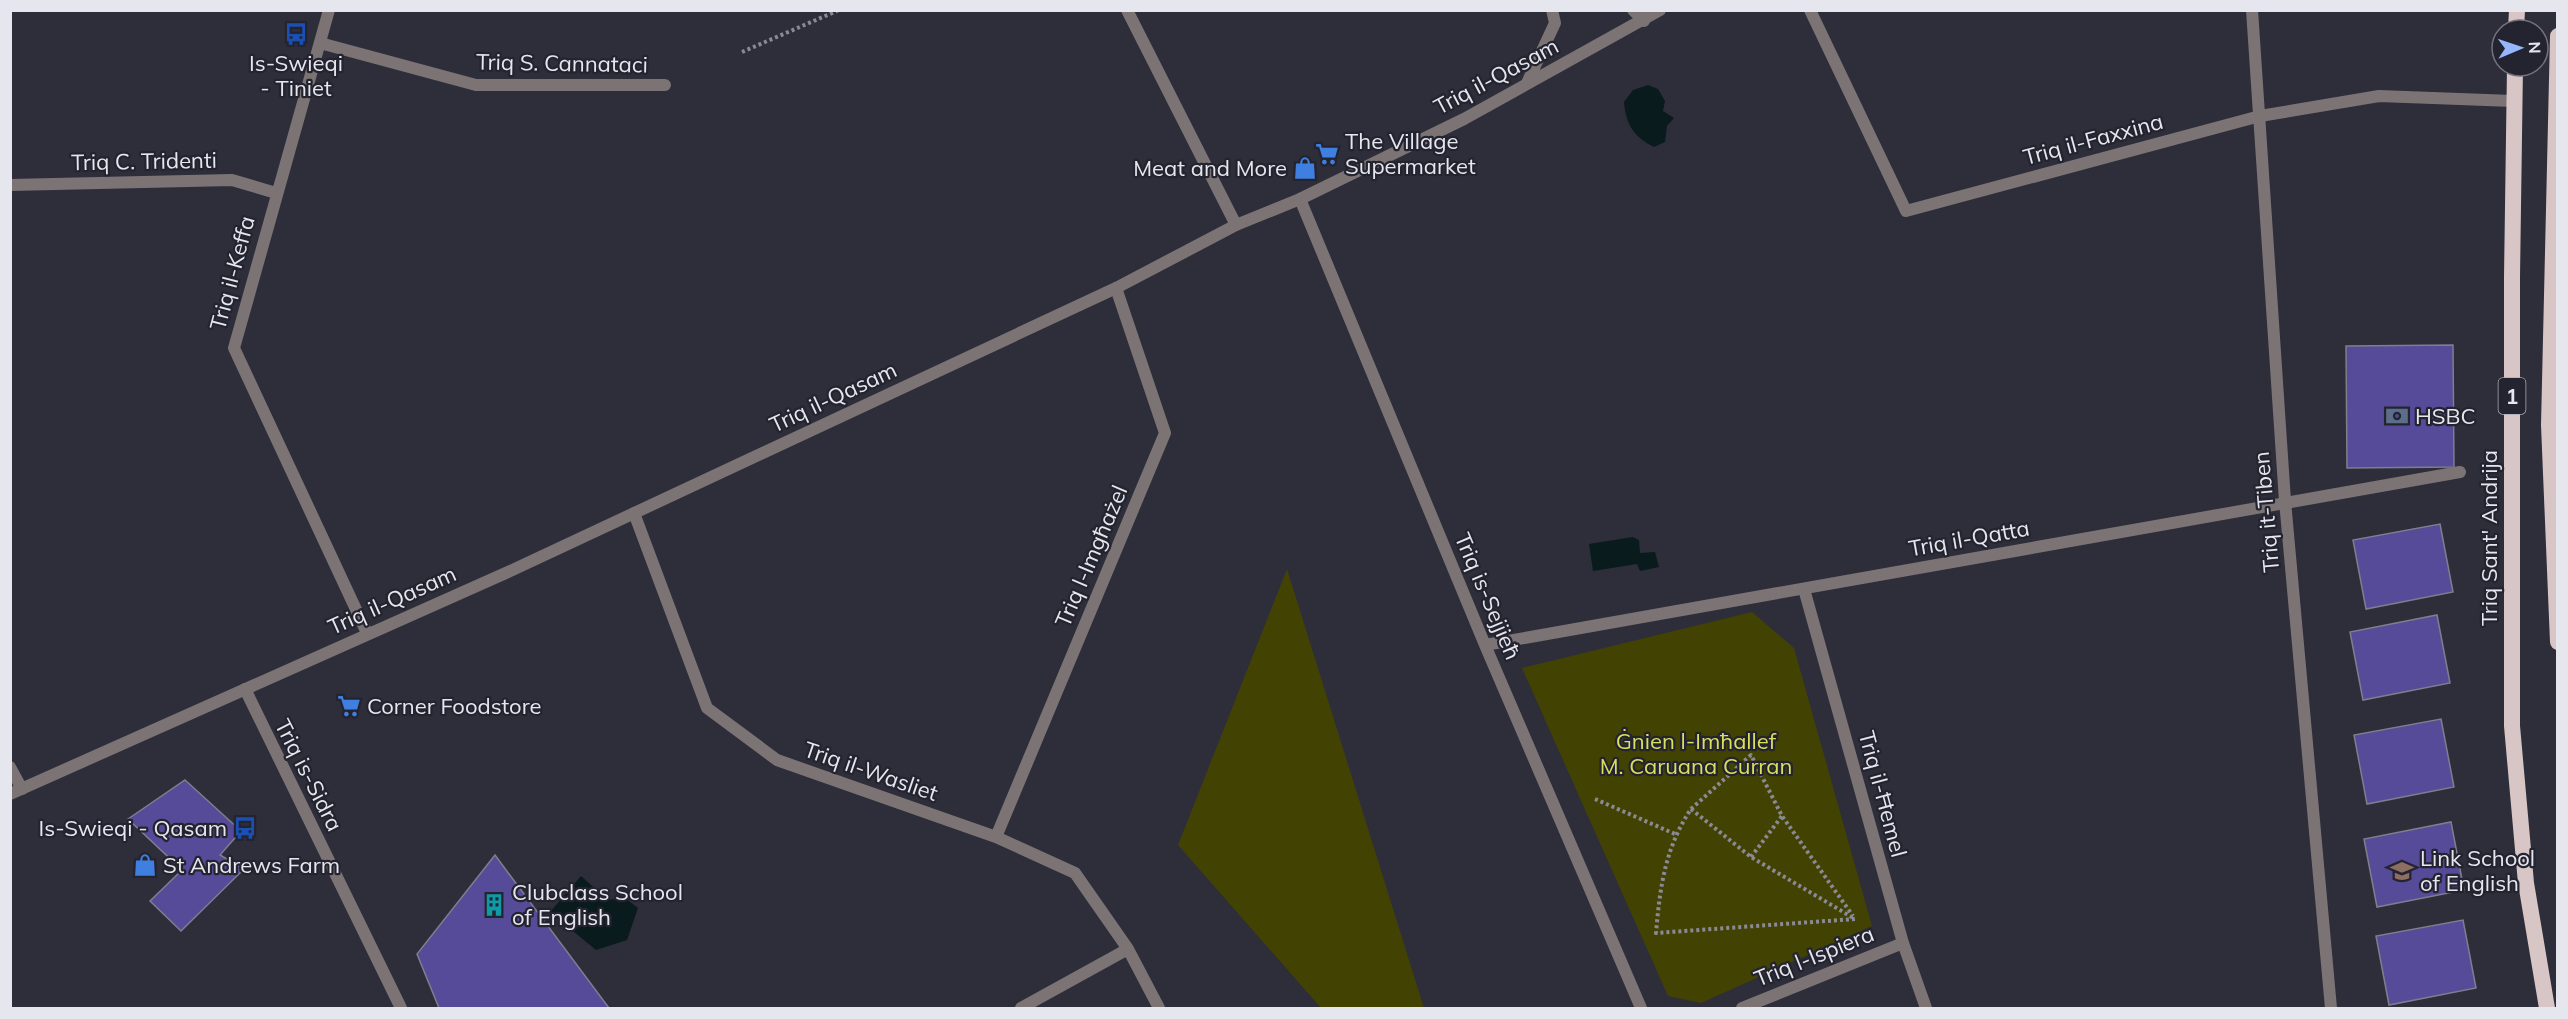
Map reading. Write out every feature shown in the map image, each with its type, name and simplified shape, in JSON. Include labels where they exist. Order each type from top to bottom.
[{"type":"highway","name":"1","points":[[2558,36],[2549,425],[2558,642]]},
{"type":"highway","name":"Triq Sant' Andrija","points":[[2514,78],[2512,726],[2526,883],[2547,1008]]},
{"type":"street","name":"Triq il-Keffa","points":[[329,10],[234,348],[367,633]]},
{"type":"street","points":[[1127,10],[1236,225]]},
{"type":"street","points":[[1528,81],[1555,23],[1552,10]]},
{"type":"street","points":[[1633,10],[1644,21]]},
{"type":"street","name":"Triq il-Qasam","points":[[16,792],[634,513],[1116,288],[1236,225],[1300,199],[1464,119],[1528,81],[1644,21],[1660,10]]},
{"type":"street","name":"Triq il-Faxxina","points":[[1810,10],[1906,211],[2260,116],[2379,96],[2513,100]]},
{"type":"street","name":"Triq it-Tiben","points":[[2252,10],[2285,501],[2331,1008]]},
{"type":"street","name":"Triq S. Cannataci","points":[[320,43],[476,85],[665,85]]},
{"type":"street","name":"Triq C. Tridenti","points":[[10,185],[232,180],[276,194]]},
{"type":"street","name":"Triq is-Sejjieħ","points":[[1300,199],[1485,645],[1641,1008]]},
{"type":"street","name":"Triq l-Imgħażel","points":[[996,837],[1166,433],[1116,288]]},
{"type":"street","name":"Triq il-Qatta","points":[[1485,645],[2285,501],[2460,472]]},
{"type":"street","name":"Triq il-Wasliet","points":[[634,513],[707,708],[777,760],[996,837],[1075,873],[1128,949],[1159,1008]]},
{"type":"street","name":"Triq il-Ħemel","points":[[1804,589],[1903,943],[1926,1008]]},
{"type":"street","name":"Triq is-Sidra","points":[[245,689],[401,1008]]},
{"type":"street","points":[[10,767],[16,792]]},
{"type":"street","name":"Triq l-Ispiera","points":[[1742,1008],[1903,943]]},
{"type":"street","points":[[1021,1008],[1128,949]]},
{"type":"path","points":[[742,52],[839,10]]},
{"type":"path","points":[[1751,756],[1782,816],[1855,919],[1656,933],[1660,890],[1675,834],[1691,808],[1751,756]]},
{"type":"path","points":[[1595,799],[1675,834]]},
{"type":"path","points":[[1691,808],[1750,857],[1855,919]]},
{"type":"path","points":[[1750,857],[1782,816]]},
{"type":"green space","points":[[1287,569],[1424,1008],[1321,1008],[1178,845]]},
{"type":"green space","name":"Ġnien l-Imħallef M. Caruana Curran","points":[[1752,612],[1794,648],[1872,926],[1701,1003],[1668,996],[1522,668]]},
{"type":"shaded area","points":[[1648,85],[1658,89],[1665,101],[1663,111],[1674,118],[1667,126],[1665,142],[1654,147],[1641,139],[1632,129],[1624,102],[1633,90]]},
{"type":"shaded area","points":[[1633,537],[1639,540],[1640,553],[1655,552],[1659,567],[1640,571],[1637,564],[1593,571],[1589,544]]},
{"type":"shaded area","points":[[581,876],[608,900],[625,898],[638,908],[627,940],[596,950],[550,912]]},
{"type":"building","points":[[2453,345],[2454,467],[2347,468],[2346,346]]},
{"type":"building","points":[[2440,524],[2453,592],[2366,609],[2353,540]]},
{"type":"building","points":[[2437,615],[2450,683],[2363,700],[2350,632]]},
{"type":"building","points":[[2441,719],[2454,787],[2367,804],[2354,735]]},
{"type":"building","points":[[185,780],[241,831],[220,855],[244,869],[181,931],[150,901],[182,870],[128,819]]},
{"type":"building","points":[[2451,822],[2464,890],[2377,907],[2364,839]]},
{"type":"building","name":"Clubclass School of English","points":[[495,855],[609,1008],[439,1008],[417,954]]},
{"type":"building","points":[[2463,920],[2476,988],[2389,1005],[2376,936]]},
{"type":"place","name":"Is-Swieqi - Tiniet","points":[[296,34]]},
{"type":"place","name":"The Village Supermarket","points":[[1327,154]]},
{"type":"place","name":"Meat and More","points":[[1305,168]]},
{"type":"place","name":"HSBC","points":[[2397,416]]},
{"type":"place","name":"Corner Foodstore","points":[[349,706]]},
{"type":"place","name":"Is-Swieqi - Qasam","points":[[245,828]]},
{"type":"place","name":"St Andrews Farm","points":[[145,865]]},
{"type":"place","name":"Link School of English","points":[[2402,871]]},
{"type":"place","name":"Clubclass School of English","points":[[494,905]]}]
